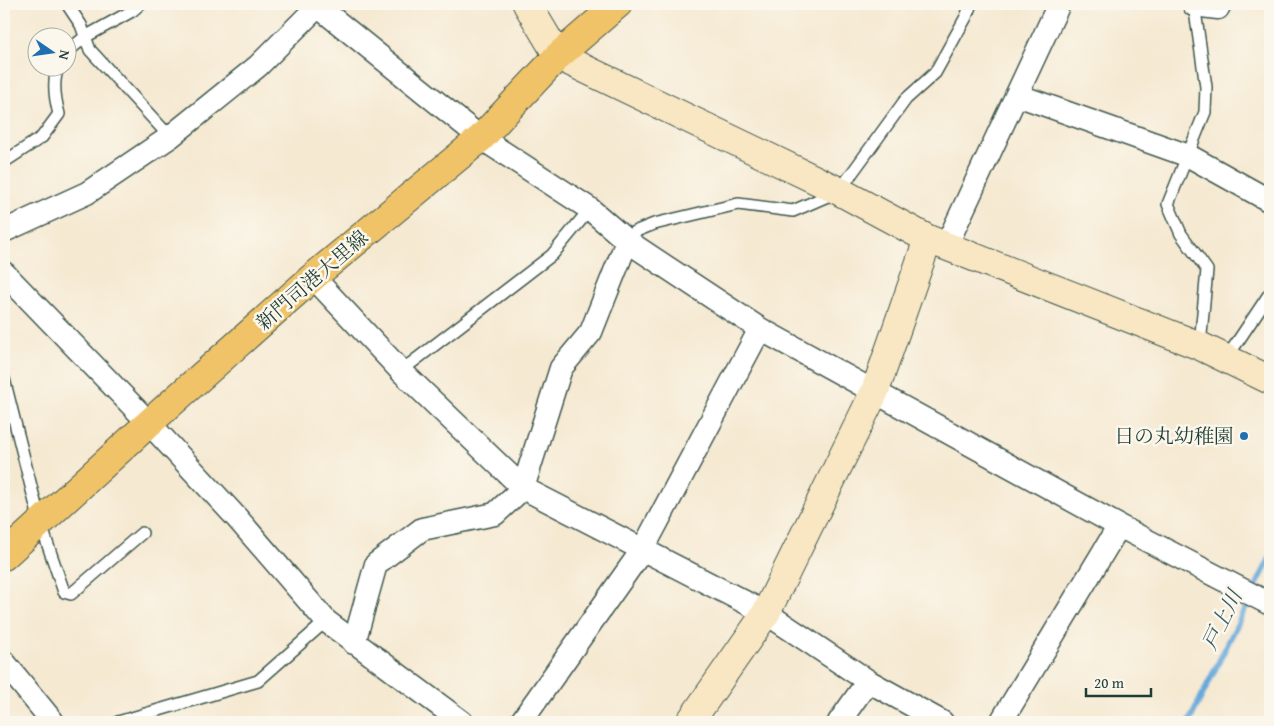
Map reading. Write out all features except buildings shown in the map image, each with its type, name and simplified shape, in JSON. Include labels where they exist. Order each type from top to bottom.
[{"type":"main road","name":"新門司港大里線","points":[[4,556],[149,423],[313,277],[481,138],[558,56],[618,4]]},
{"type":"street","points":[[527,4],[558,56],[839,191],[937,242],[1200,346],[1270,380]]},
{"type":"street","points":[[690,722],[766,613],[875,391],[937,242],[1017,96],[1059,4]]},
{"type":"street","points":[[1194,4],[1218,8],[1220,4]]},
{"type":"street","points":[[4,231],[87,193],[170,137],[258,66],[318,5],[481,138],[590,209],[627,241],[760,329],[1119,526],[1270,604]]},
{"type":"street","points":[[1017,96],[1189,156],[1270,202]]},
{"type":"street","points":[[354,643],[376,564],[422,528],[495,514],[523,488],[561,368],[591,332],[627,241]]},
{"type":"street","points":[[4,273],[149,423],[237,518],[326,621],[462,722]]},
{"type":"street","points":[[313,277],[401,370],[523,488],[766,613],[868,681],[942,722]]},
{"type":"street","points":[[521,722],[643,549],[760,329]]},
{"type":"street","points":[[1002,722],[1119,526]]},
{"type":"street","points":[[4,662],[53,722]]},
{"type":"street","points":[[839,722],[868,681]]},
{"type":"lane","points":[[67,4],[81,25],[90,50],[170,137]]},
{"type":"lane","points":[[78,42],[132,11],[140,4]]},
{"type":"lane","points":[[627,241],[634,232],[654,224],[729,206],[738,204],[793,211],[839,191],[906,99],[935,73],[966,17],[971,4]]},
{"type":"lane","points":[[1194,4],[1206,87],[1205,112],[1189,156],[1168,204],[1181,234],[1207,270],[1200,346]]},
{"type":"lane","points":[[4,162],[42,137],[59,114],[54,98],[55,78]]},
{"type":"lane","points":[[401,370],[552,255],[590,209]]},
{"type":"lane","points":[[1226,359],[1270,293]]},
{"type":"lane","points":[[4,379],[40,522],[64,592],[71,594],[142,533]]},
{"type":"lane","points":[[118,722],[258,682],[326,621]]},
{"type":"waterway","name":"戸上川","points":[[1189,722],[1270,558]]},
{"type":"place","name":"日の丸幼稚園","points":[[1244,436]]}]
